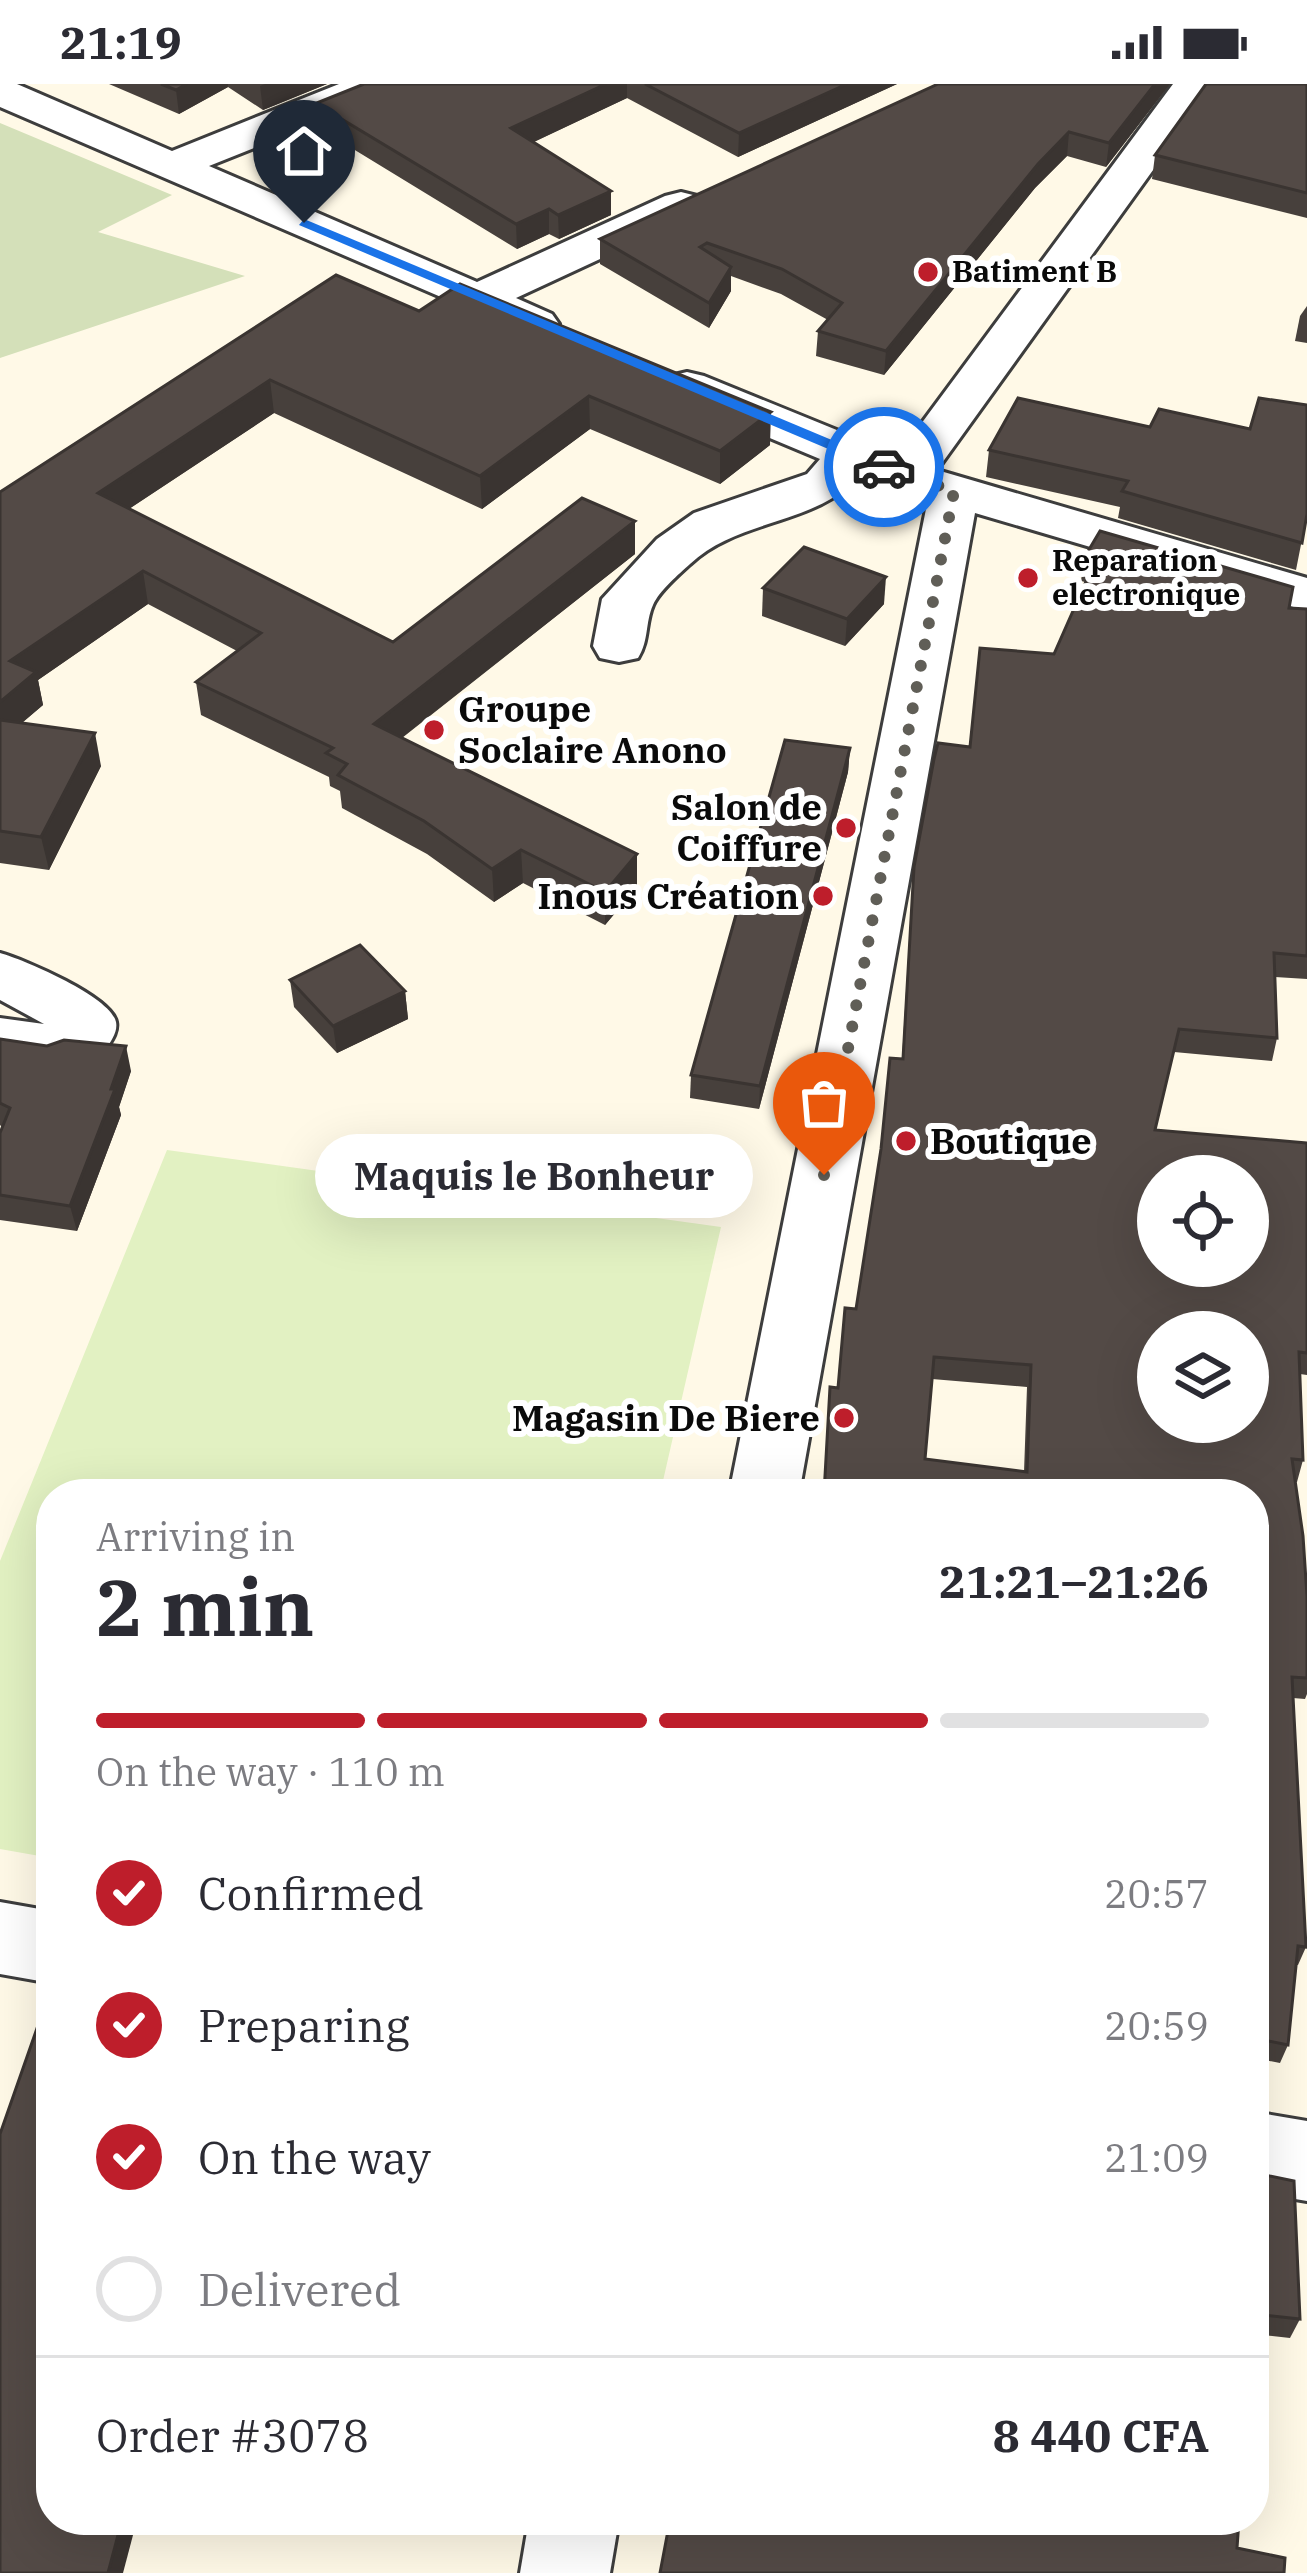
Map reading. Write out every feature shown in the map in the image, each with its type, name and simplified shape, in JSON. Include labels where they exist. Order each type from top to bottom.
[{"type":"street","points":[[174,165],[376,84]]},
{"type":"street","points":[[766,1479],[931,484],[1194,84]]},
{"type":"street","points":[[0,92],[587,345]]},
{"type":"street","points":[[477,299],[710,191]]},
{"type":"street","points":[[653,372],[931,484],[1307,595]]},
{"type":"street","points":[[619,646],[628,599],[675,550],[712,524],[825,484],[850,454]]},
{"type":"street","points":[[0,974],[86,1020],[85,1034],[70,1044],[51,1047],[0,1039]]},
{"type":"street","points":[[1269,2155],[1307,2161]]},
{"type":"street","points":[[565,2573],[571,2535]]},
{"type":"green space","points":[[0,123],[172,195],[98,232],[245,276],[0,358]]},
{"type":"green space","points":[[167,1150],[721,1227],[663,1479],[36,1479],[36,1855],[0,1849],[0,1561]]},
{"type":"building","points":[[364,84],[606,84],[511,128],[611,191],[558,215],[549,209],[516,224],[343,120],[325,127],[299,110]]},
{"type":"building","points":[[645,84],[847,84],[739,133]]},
{"type":"building","points":[[938,84],[1155,84],[1109,143],[1069,132],[886,351],[818,331],[842,303],[782,269],[707,243],[700,247],[731,267],[709,303],[600,239]]},
{"type":"building","points":[[1206,84],[1307,84],[1307,193],[1155,155]]},
{"type":"building","points":[[336,275],[419,311],[460,284],[771,412],[720,451],[589,396],[480,476],[270,380],[98,493],[393,642],[582,498],[635,521],[374,724],[637,854],[605,892],[521,850],[492,869],[424,821],[338,775],[347,764],[326,753],[333,748],[196,682],[261,633],[143,571],[10,661],[36,672],[0,702],[0,492]]},
{"type":"building","points":[[1018,398],[1150,427],[1159,409],[1250,429],[1259,398],[1307,405],[1307,514],[1302,543],[1122,491],[1128,481],[989,450]]},
{"type":"building","points":[[1100,531],[1293,587],[1289,608],[1307,609],[1307,956],[1274,953],[1277,1038],[1179,1029],[1155,1130],[1307,1143],[1307,1353],[1299,1352],[1303,1460],[1292,1459],[1307,1596],[1307,1678],[1292,1677],[1306,1947],[1298,1946],[1288,2045],[1269,2041],[1269,1479],[825,1479],[830,1387],[838,1388],[845,1308],[856,1309],[890,1058],[903,1059],[914,867],[938,743],[970,747],[980,648],[1054,654],[1095,561],[1084,558]],"holes":[[[934,1357],[1031,1365],[1027,1472],[925,1459]]]},
{"type":"building","points":[[804,547],[886,577],[847,619],[763,588]]},
{"type":"building","points":[[0,720],[95,733],[41,837],[0,831]]},
{"type":"building","points":[[785,740],[850,748],[760,1086],[691,1075]]},
{"type":"building","points":[[360,945],[405,991],[333,1026],[290,980]]},
{"type":"building","points":[[0,1039],[47,1046],[64,1040],[126,1046],[111,1089],[115,1089],[70,1206],[0,1195],[0,1133],[10,1108],[0,1103]]},
{"type":"building","points":[[36,2031],[36,2535],[118,2535],[108,2573],[0,2573],[0,2134]]},
{"type":"building","points":[[1269,2176],[1294,2181],[1300,2319],[1269,2316]]},
{"type":"building","points":[[667,2535],[1238,2535],[1237,2548],[1285,2558],[1284,2573],[660,2573]]},
{"type":"way so far","points":[[824,1175],[954,491],[884,467]]},
{"type":"place","name":"Batiment B","points":[[928,272]]},
{"type":"place","name":"Reparation electronique","points":[[1028,578]]},
{"type":"place","name":"Groupe Soclaire Anono","points":[[434,730]]},
{"type":"place","name":"Salon de Coiffure","points":[[846,828]]},
{"type":"place","name":"Inous Création","points":[[823,896]]},
{"type":"place","name":"Boutique","points":[[906,1141]]},
{"type":"place","name":"Maquis le Bonheur","points":[[824,1175]]},
{"type":"place","name":"Magasin De Biere","points":[[844,1418]]},
{"type":"route","points":[[304,223],[884,467]]}]
